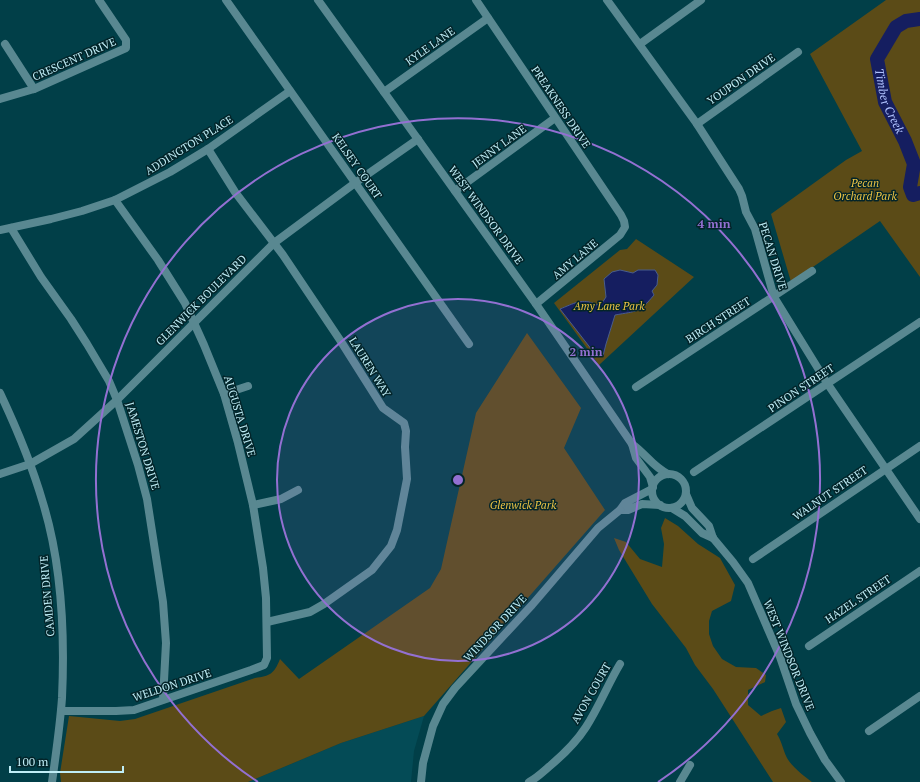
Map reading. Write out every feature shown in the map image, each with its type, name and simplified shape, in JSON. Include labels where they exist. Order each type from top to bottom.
[{"type":"street","name":"CRESCENT DRIVE","points":[[0,99],[34,89],[126,48],[126,40],[99,0]]},
{"type":"street","name":"KELSEY COURT","points":[[226,0],[469,344]]},
{"type":"street","name":"WEST WINDSOR DRIVE","points":[[318,0],[536,304],[632,444],[636,458],[650,477],[654,499],[660,505],[667,508],[672,508],[685,516],[702,533],[713,538]]},
{"type":"street","name":"PREAKNESS DRIVE","points":[[476,0],[621,216],[625,227]]},
{"type":"street","name":"PECAN DRIVE","points":[[607,0],[697,124],[742,196],[746,212],[755,230],[774,296],[827,383],[920,520]]},
{"type":"street","points":[[640,44],[701,0]]},
{"type":"street","name":"KYLE LANE","points":[[384,92],[488,18]]},
{"type":"street","points":[[5,44],[34,89]]},
{"type":"street","name":"YOUPON DRIVE","points":[[697,124],[798,52]]},
{"type":"street","name":"ADDINGTON PLACE","points":[[0,230],[82,211],[115,200],[170,172],[208,149],[290,91]]},
{"type":"street","name":"JENNY LANE","points":[[455,191],[555,118]]},
{"type":"street","name":"GLENWICK BOULEVARD","points":[[0,474],[30,464],[74,439],[117,400],[274,243],[355,183],[418,139]]},
{"type":"street","name":"LAUREN WAY","points":[[208,149],[235,192],[274,243],[340,340],[383,408],[404,424],[406,431],[405,447],[407,479],[401,512],[391,546],[372,570],[324,604],[310,612],[267,622]]},
{"type":"street","name":"AUGUSTA DRIVE","points":[[115,200],[158,260],[185,303],[224,394],[253,505],[263,568],[267,622],[267,658],[264,665]]},
{"type":"street","name":"AMY LANE","points":[[536,304],[620,235],[625,227]]},
{"type":"street","name":"JAMESTON DRIVE","points":[[10,228],[87,344],[109,381],[117,400],[147,499],[153,536],[163,602],[166,642],[163,700]]},
{"type":"street","name":"BIRCH STREET","points":[[636,387],[812,271]]},
{"type":"street","name":"PINON STREET","points":[[694,472],[920,322]]},
{"type":"street","points":[[224,394],[248,386]]},
{"type":"street","name":"CAMDEN DRIVE","points":[[0,393],[18,431],[44,503],[56,560],[63,645],[61,711],[52,782]]},
{"type":"street","name":"WEST WINDSOR DRIVE","points":[[632,444],[643,452],[657,469],[682,480],[692,508],[709,526],[713,538],[748,583],[777,650],[796,704],[825,760],[841,782]]},
{"type":"street","name":"WALNUT STREET","points":[[753,558],[920,446]]},
{"type":"street","points":[[652,488],[657,480],[668,474]]},
{"type":"street","name":"WINDSOR DRIVE","points":[[421,782],[423,763],[433,726],[444,704],[455,688],[532,605],[598,528],[620,510],[625,503],[652,488]]},
{"type":"street","points":[[253,505],[281,499],[298,490]]},
{"type":"street","points":[[672,508],[679,505],[686,494]]},
{"type":"street","name":"WINDSOR DRIVE","points":[[620,510],[628,510],[642,504],[660,505]]},
{"type":"street","name":"HAZEL STREET","points":[[809,646],[920,571]]},
{"type":"street","name":"AVON COURT","points":[[529,782],[564,754],[586,728],[620,664]]},
{"type":"street","name":"WELDON DRIVE","points":[[61,711],[116,712],[134,710],[264,665]]},
{"type":"street","points":[[869,731],[920,696]]},
{"type":"street","points":[[680,782],[690,765]]},
{"type":"shaded area","points":[[620,270],[633,273],[638,270],[655,270],[658,275],[657,285],[652,291],[654,295],[641,308],[633,312],[615,315],[603,356],[599,350],[592,350],[560,309],[582,301],[596,305],[602,303],[606,297],[604,279],[612,272]]},
{"type":"shaded area","points":[[424,716],[414,751],[411,782],[248,782],[341,743]]},
{"type":"green space","name":"Pecan Orchard Park","points":[[886,0],[920,0],[920,277],[880,221],[791,282],[771,214],[846,160],[862,151],[810,54]]},
{"type":"green space","name":"Amy Lane Park","points":[[636,239],[694,277],[599,365],[554,303],[620,250],[627,249]]},
{"type":"green space","name":"Glenwick Park","points":[[527,333],[581,408],[564,448],[605,510],[424,716],[341,743],[248,782],[61,782],[60,773],[69,716],[120,721],[135,719],[255,678],[268,675],[276,668],[280,659],[299,679],[430,588],[441,569],[476,413]]},
{"type":"green space","points":[[665,518],[678,526],[698,544],[720,558],[735,585],[731,601],[712,611],[709,621],[709,634],[713,646],[722,659],[736,667],[756,668],[766,675],[765,682],[748,690],[748,705],[761,716],[781,708],[786,722],[777,734],[789,761],[812,782],[773,782],[713,689],[695,665],[686,648],[652,604],[619,550],[614,538],[626,542],[640,559],[662,567],[664,544],[661,528]]},
{"type":"waterway","name":"Timber Creek","points":[[920,19],[906,21],[896,27],[877,59],[885,102],[905,141],[914,164],[910,187],[913,195],[920,193]]}]
